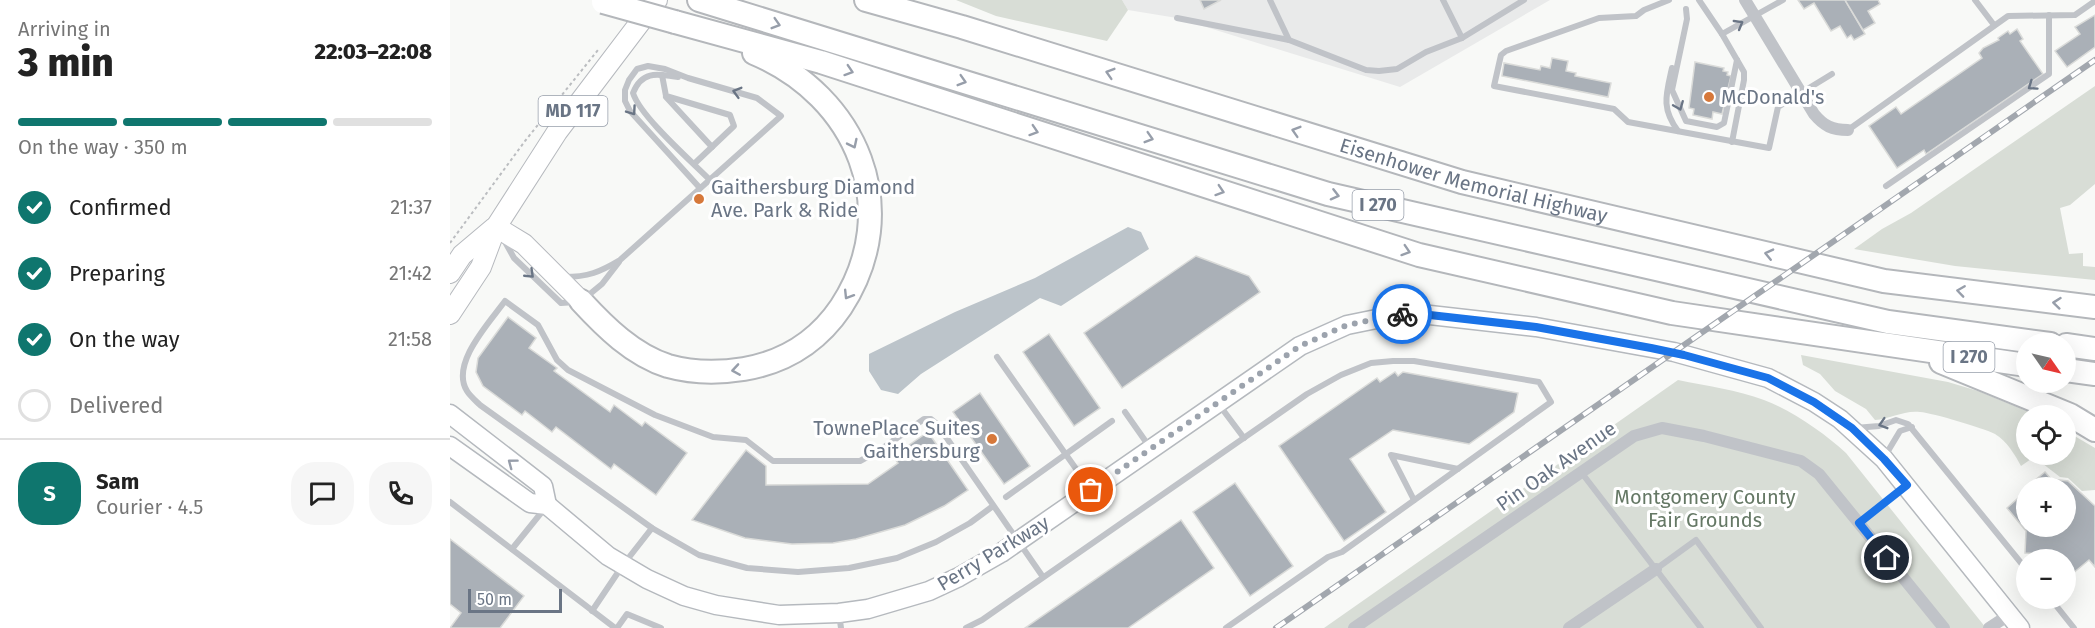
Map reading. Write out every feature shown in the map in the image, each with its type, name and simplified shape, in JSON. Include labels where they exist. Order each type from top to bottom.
[{"type":"highway","name":"Eisenhower Memorial Highway","points":[[866,0],[962,27],[1462,182],[1884,281],[2095,307]]},
{"type":"highway","name":"I 270","points":[[599,1],[822,62],[1419,255],[1672,313],[2016,364]]},
{"type":"highway","name":"I 270","points":[[709,3],[1328,194],[1888,322],[2016,339]]},
{"type":"highway","points":[[580,301],[612,333],[638,352],[666,365],[694,371],[722,372],[774,363],[791,354],[832,320],[856,283],[869,241],[869,193],[864,168],[847,132],[824,100],[802,81],[768,59],[684,24]]},
{"type":"highway","points":[[2076,346],[2095,349]]},
{"type":"highway","points":[[1912,350],[2070,415],[2095,430]]},
{"type":"highway","points":[[2076,371],[2095,374]]},
{"type":"main road","name":"MD 117","points":[[450,314],[481,267],[496,227],[557,132],[657,0]]},
{"type":"main road","name":"MD 117","points":[[450,273],[462,255],[496,227]]},
{"type":"main road","points":[[496,227],[524,244],[580,301]]},
{"type":"street","points":[[1745,0],[1814,114],[1823,125],[1833,130],[1848,130]]},
{"type":"street","name":"Perry Parkway","points":[[450,446],[530,503],[547,505],[608,556],[647,579],[684,596],[716,605],[779,615],[840,621],[868,609],[929,591],[959,577],[1018,541],[1300,346],[1347,325],[1396,315],[1421,314],[1536,327],[1684,355],[1768,378],[1814,402],[1852,428],[1884,459],[2015,621]]},
{"type":"street","name":"Perry Parkway","points":[[450,414],[543,486],[547,505]]},
{"type":"street","name":"Pin Oak Avenue","points":[[1354,628],[1634,436],[1662,428],[1704,436],[1800,461],[1819,474],[1944,628]]},
{"type":"street","points":[[1569,628],[1656,569]]},
{"type":"street","points":[[1989,628],[2015,621]]},
{"type":"lane","points":[[1270,0],[1289,40]]},
{"type":"lane","points":[[1443,0],[1462,38]]},
{"type":"lane","points":[[1177,18],[1289,40],[1354,66],[1379,71],[1397,69],[1426,52],[1462,38],[1524,0]]},
{"type":"lane","points":[[1669,0],[1644,10],[1636,16],[1599,18],[1506,51],[1501,55],[1494,86],[1614,109],[1628,122],[1769,148],[1778,106],[1832,74]]},
{"type":"lane","points":[[1678,132],[1669,120],[1666,94],[1688,0]]},
{"type":"lane","points":[[1699,0],[1744,72],[1732,142]]},
{"type":"lane","points":[[1722,34],[1783,0]]},
{"type":"lane","points":[[1975,0],[1994,26]]},
{"type":"lane","points":[[1848,130],[2008,16],[2075,15],[2095,1]]},
{"type":"lane","points":[[1686,9],[1687,19],[1672,90],[1686,121],[1722,126],[1726,118],[1737,60]]},
{"type":"lane","points":[[1886,186],[2049,74],[2049,15]]},
{"type":"lane","points":[[496,227],[514,258],[561,303],[580,301],[602,284],[620,260],[699,187],[781,116],[757,99],[665,69],[648,66],[638,69],[629,80],[625,90],[625,101],[636,118],[699,187]]},
{"type":"lane","points":[[688,78],[647,75],[640,79],[633,93],[636,102],[708,179]]},
{"type":"lane","points":[[662,75],[666,96],[712,147]]},
{"type":"lane","points":[[666,96],[730,115],[734,126],[694,164]]},
{"type":"lane","points":[[557,277],[583,277],[596,274],[620,260]]},
{"type":"lane","points":[[993,506],[970,523],[936,542],[897,558],[849,568],[798,572],[747,568],[699,555],[652,528],[480,405],[466,390],[462,371],[469,352],[505,302],[538,326],[557,360],[568,370],[655,416],[713,437],[746,440],[773,461],[861,461],[915,424],[924,419],[931,419],[937,424],[1043,577]]},
{"type":"lane","points":[[997,357],[1091,490]]},
{"type":"lane","points":[[966,628],[982,620],[1307,394],[1341,375],[1371,363],[1414,361],[1539,382],[1551,402],[1342,552],[1328,557],[1226,628]]},
{"type":"lane","points":[[1218,403],[1244,438]]},
{"type":"lane","points":[[1125,412],[1151,449]]},
{"type":"lane","points":[[1852,428],[1879,426],[1896,420],[1904,421],[1912,427],[2016,556]]},
{"type":"lane","points":[[1006,497],[1112,421]]},
{"type":"lane","points":[[1884,459],[1900,431],[1912,427]]},
{"type":"lane","points":[[1414,500],[1391,455],[1458,469]]},
{"type":"lane","points":[[1581,472],[1701,628]]},
{"type":"lane","points":[[1859,523],[1907,485]]},
{"type":"lane","points":[[450,502],[616,628],[627,614],[661,628]]},
{"type":"lane","points":[[512,549],[547,505]]},
{"type":"lane","points":[[592,611],[623,565],[652,528]]},
{"type":"lane","points":[[1656,569],[1696,540],[1761,628]]},
{"type":"lane","points":[[2059,609],[2074,628]]},
{"type":"path","points":[[450,243],[525,141],[604,42]]},
{"type":"shaded area","points":[[1122,0],[1550,0],[1400,87],[1177,18],[1128,10]]},
{"type":"shaded area","points":[[1128,227],[1141,232],[1149,249],[1061,306],[1040,298],[921,374],[898,394],[881,390],[869,371],[869,354],[955,312],[1035,278]]},
{"type":"green space","points":[[956,0],[1122,0],[1128,10],[1107,41],[996,16]]},
{"type":"green space","points":[[2095,86],[2095,184],[2070,205],[2060,208],[2069,254],[2083,253],[2083,266],[2095,267],[2095,280],[1955,266],[1854,249],[1882,229],[1911,213]]},
{"type":"green space","points":[[1801,355],[1948,382],[2016,407],[2016,458],[2003,440],[1995,434],[1936,415],[1908,412],[1875,420],[1866,409],[1835,391],[1820,374],[1803,365]]},
{"type":"green space","name":"Montgomery County Fair Grounds","points":[[1678,380],[1764,400],[1797,416],[1828,438],[1846,453],[1986,628],[1324,628]]},
{"type":"green space","points":[[2076,437],[2095,448],[2095,490],[2082,491],[2076,485],[2076,477],[2060,477],[2044,465],[2076,465]]},
{"type":"building","points":[[1200,0],[1221,0],[1204,9]]},
{"type":"building","points":[[1798,0],[1845,0],[1865,34],[1854,40],[1851,35],[1847,38],[1840,26],[1831,31],[1814,3],[1804,9]]},
{"type":"building","points":[[1845,0],[1878,0],[1880,4],[1868,11],[1875,23],[1863,30]]},
{"type":"building","points":[[2095,15],[2095,47],[2067,67],[2055,51],[2080,34],[2075,27]]},
{"type":"building","points":[[2017,29],[2023,39],[2020,41],[2043,74],[1926,154],[1924,150],[1897,168],[1869,126],[1896,107],[1901,114],[1982,58],[1979,53],[1983,48],[1999,40],[1998,38],[2008,31],[2010,34]]},
{"type":"building","points":[[1552,58],[1568,61],[1566,71],[1576,73],[1575,76],[1611,83],[1608,97],[1502,76],[1504,63],[1540,70],[1541,66],[1550,68]]},
{"type":"building","name":"McDonald's","points":[[1695,62],[1724,68],[1723,71],[1728,72],[1727,75],[1731,76],[1722,114],[1713,112],[1712,119],[1693,115],[1694,109],[1689,108]]},
{"type":"building","points":[[1196,256],[1249,276],[1260,292],[1122,388],[1084,333]]},
{"type":"building","points":[[508,317],[536,338],[529,348],[557,368],[554,371],[610,412],[614,405],[642,426],[645,422],[687,453],[656,495],[614,464],[611,469],[556,427],[552,432],[525,411],[522,415],[483,386],[476,372],[478,358]]},
{"type":"building","points":[[1049,334],[1100,408],[1074,426],[1023,352]]},
{"type":"building","points":[[1395,372],[1398,376],[1403,372],[1518,393],[1514,412],[1469,444],[1393,430],[1350,459],[1386,512],[1344,541],[1279,446],[1377,378],[1380,382]]},
{"type":"building","name":"TownePlace Suites Gaithersburg","points":[[980,393],[1030,466],[1004,484],[953,412]]},
{"type":"building","points":[[928,432],[968,490],[944,506],[905,525],[833,543],[792,544],[745,538],[692,520],[746,450],[766,466],[766,485],[868,484],[898,463],[893,456]]},
{"type":"building","points":[[2045,472],[2049,477],[2039,477]]},
{"type":"building","points":[[1235,483],[1293,566],[1250,596],[1193,512]]},
{"type":"building","points":[[2076,488],[2095,506],[2095,567],[2089,560],[2076,571],[2076,549],[2025,549],[2026,537],[2076,537]]},
{"type":"building","points":[[2016,500],[2016,519],[2007,508]]},
{"type":"building","points":[[1181,520],[1214,568],[1128,628],[1025,628]]},
{"type":"building","points":[[450,539],[524,596],[500,628],[450,628],[461,613],[450,604]]},
{"type":"railway","points":[[1276,628],[2095,60]]},
{"type":"way so far","points":[[1091,490],[1300,346],[1347,325],[1402,314]]},
{"type":"place","name":"McDonald's","points":[[1709,97]]},
{"type":"place","name":"Gaithersburg Diamond Ave. Park & Ride","points":[[699,199]]},
{"type":"place","name":"TownePlace Suites Gaithersburg","points":[[992,439]]},
{"type":"route","points":[[1402,314],[1421,314],[1536,327],[1674,352],[1768,378],[1814,402],[1852,428],[1907,485],[1859,523],[1887,558]]}]
